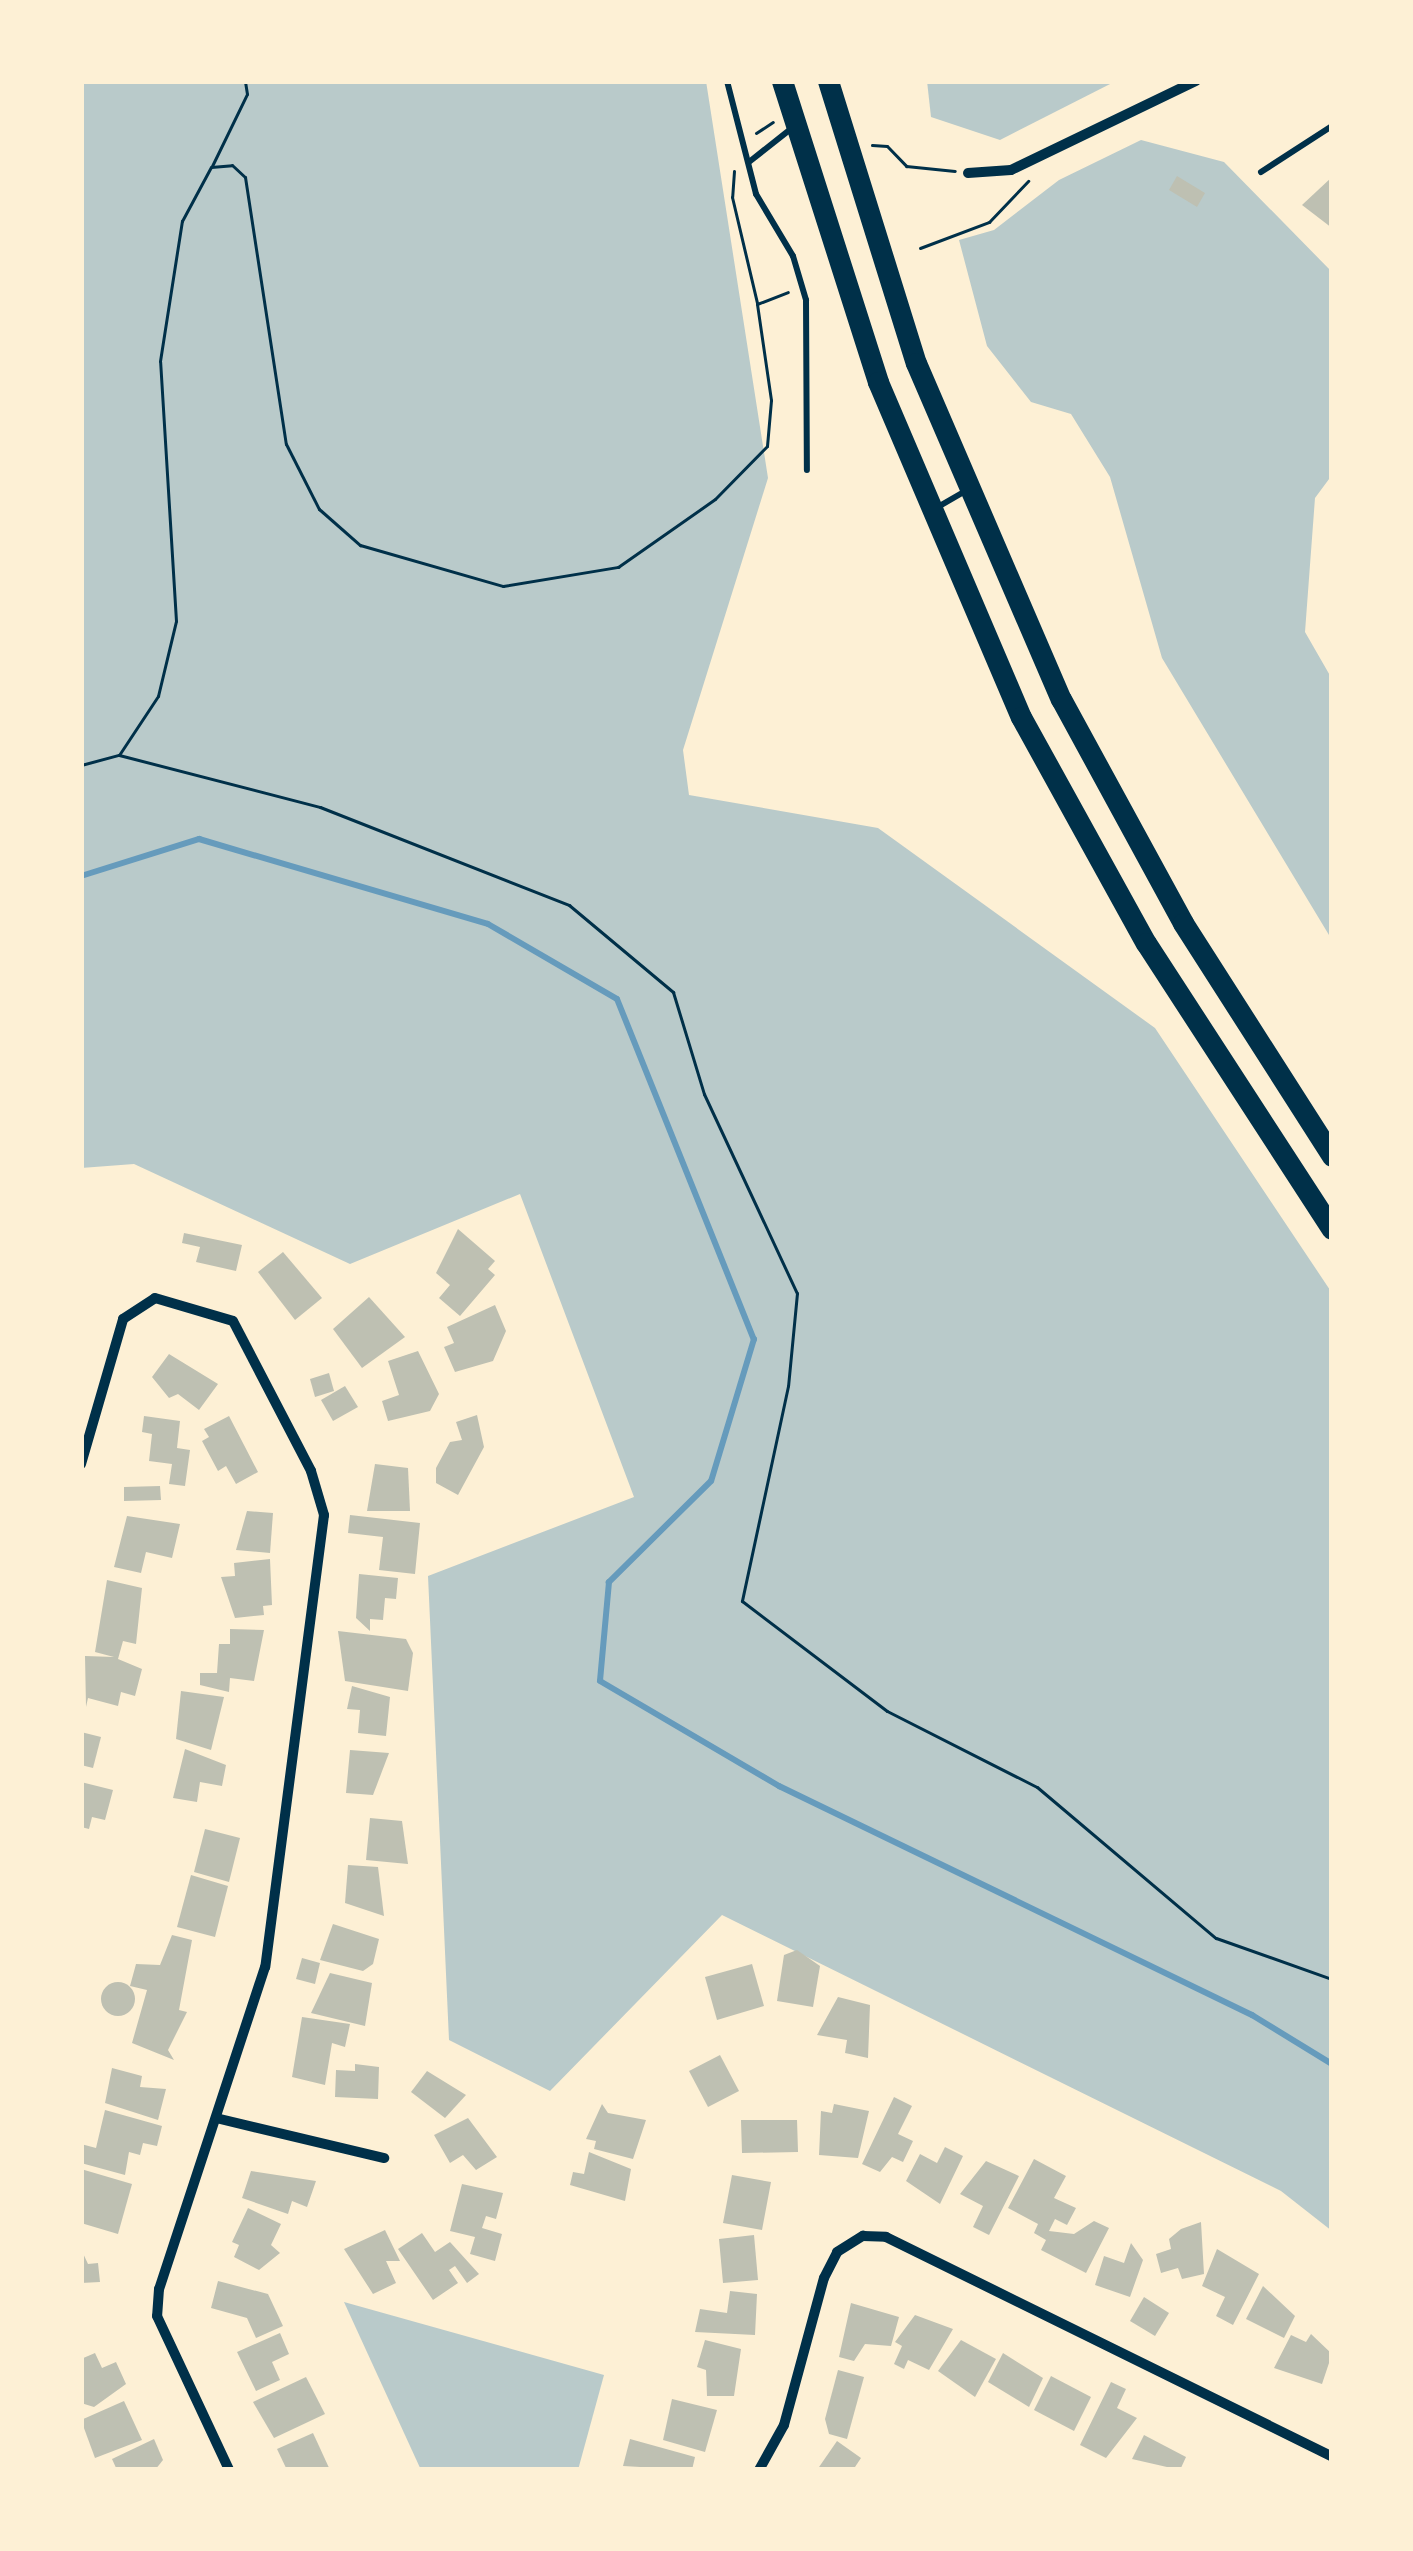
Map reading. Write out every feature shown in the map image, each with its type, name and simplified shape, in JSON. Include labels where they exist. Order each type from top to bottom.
[{"type":"highway","points":[[782,81],[927,513],[1021,717],[1100,863],[1332,1229]]},
{"type":"highway","points":[[828,81],[847,152],[968,490],[1061,699],[1183,923],[1332,1156]]},
{"type":"street","points":[[968,172],[1011,170],[1196,81]]},
{"type":"street","points":[[81,1464],[87,1416],[123,1319],[155,1298],[233,1321],[311,1472],[324,1515],[265,1967],[157,2316],[230,2470]]},
{"type":"street","points":[[216,2117],[385,2158]]},
{"type":"street","points":[[759,2470],[784,2425],[824,2278],[837,2252],[862,2236],[886,2236],[1332,2456]]},
{"type":"lane","points":[[727,81],[749,162],[806,300],[807,470]]},
{"type":"lane","points":[[1262,172],[1332,126]]},
{"type":"lane","points":[[749,162],[795,127]]},
{"type":"lane","points":[[927,513],[968,490]]},
{"type":"path","points":[[119,754],[158,696],[176,621],[160,361],[182,221],[248,94],[245,81]]},
{"type":"path","points":[[847,152],[887,146],[906,166],[968,172]]},
{"type":"path","points":[[211,167],[232,165],[245,177],[286,445],[319,509],[360,545],[503,586],[618,567],[715,499],[767,446],[771,400],[757,304],[789,292]]},
{"type":"path","points":[[920,248],[989,222],[1034,177]]},
{"type":"path","points":[[81,765],[119,754],[320,807],[569,905],[673,992],[704,1094],[797,1293],[788,1386],[742,1601],[887,1711],[1037,1787],[1216,1938],[1332,1979]]},
{"type":"shaded area","points":[[81,81],[706,81],[768,478],[683,750],[689,795],[878,828],[1155,1028],[1332,1293],[1332,2231],[1281,2191],[722,1915],[550,2091],[449,2040],[428,1576],[634,1497],[520,1194],[350,1264],[134,1164],[81,1168]]},
{"type":"shaded area","points":[[927,81],[1116,81],[1000,140],[931,117]]},
{"type":"shaded area","points":[[1141,140],[1224,162],[1332,272],[1332,475],[1315,498],[1305,632],[1332,679],[1332,940],[1162,658],[1110,477],[1071,414],[1031,402],[987,346],[959,240],[994,230],[1059,180]]},
{"type":"shaded area","points":[[344,2302],[604,2375],[578,2470],[421,2470]]},
{"type":"building","points":[[1177,176],[1205,193],[1197,207],[1169,190]]},
{"type":"building","points":[[1332,177],[1332,228],[1302,205]]},
{"type":"building","points":[[458,1229],[495,1261],[488,1269],[495,1275],[460,1316],[439,1298],[450,1285],[436,1273]]},
{"type":"building","points":[[184,1233],[242,1245],[236,1271],[196,1262],[200,1247],[182,1243]]},
{"type":"building","points":[[283,1252],[322,1298],[295,1320],[258,1272]]},
{"type":"building","points":[[369,1297],[405,1337],[362,1368],[333,1329]]},
{"type":"building","points":[[495,1305],[506,1331],[493,1361],[455,1372],[444,1347],[454,1343],[447,1327]]},
{"type":"building","points":[[418,1351],[439,1394],[430,1411],[388,1421],[382,1401],[399,1395],[388,1361]]},
{"type":"building","points":[[169,1354],[218,1384],[199,1410],[178,1394],[169,1398],[152,1377]]},
{"type":"building","points":[[329,1373],[334,1391],[315,1397],[310,1379]]},
{"type":"building","points":[[345,1386],[358,1407],[333,1421],[321,1400]]},
{"type":"building","points":[[477,1415],[484,1447],[458,1495],[436,1483],[436,1468],[450,1442],[462,1440],[456,1422]]},
{"type":"building","points":[[144,1416],[180,1421],[177,1448],[190,1450],[185,1486],[169,1484],[172,1464],[149,1461],[152,1434],[142,1432]]},
{"type":"building","points":[[229,1416],[258,1472],[236,1484],[226,1466],[218,1471],[202,1441],[209,1437],[204,1429]]},
{"type":"building","points":[[375,1464],[408,1468],[410,1511],[367,1511]]},
{"type":"building","points":[[160,1486],[161,1500],[124,1501],[124,1487]]},
{"type":"building","points":[[247,1511],[273,1513],[270,1553],[236,1550]]},
{"type":"building","points":[[350,1515],[420,1523],[415,1574],[379,1570],[383,1537],[348,1533]]},
{"type":"building","points":[[127,1516],[180,1524],[172,1558],[146,1552],[141,1573],[114,1567]]},
{"type":"building","points":[[270,1559],[272,1605],[263,1606],[264,1615],[235,1618],[221,1577],[235,1576],[234,1563]]},
{"type":"building","points":[[359,1574],[398,1578],[396,1599],[385,1598],[383,1620],[370,1619],[370,1631],[356,1618]]},
{"type":"building","points":[[107,1580],[142,1588],[136,1644],[123,1641],[118,1659],[142,1669],[135,1696],[121,1692],[118,1706],[88,1698],[86,1707],[85,1656],[114,1657],[95,1652]]},
{"type":"building","points":[[230,1629],[264,1630],[254,1681],[230,1678],[229,1692],[200,1685],[200,1673],[217,1673],[219,1644],[230,1644]]},
{"type":"building","points":[[338,1631],[406,1639],[413,1653],[408,1691],[345,1681]]},
{"type":"building","points":[[352,1686],[390,1697],[386,1736],[358,1733],[360,1710],[347,1709]]},
{"type":"building","points":[[181,1691],[224,1697],[211,1750],[176,1739]]},
{"type":"building","points":[[81,1732],[101,1737],[93,1768],[81,1765]]},
{"type":"building","points":[[185,1749],[226,1765],[222,1786],[200,1782],[197,1802],[173,1798]]},
{"type":"building","points":[[350,1750],[389,1753],[373,1795],[346,1793]]},
{"type":"building","points":[[81,1782],[113,1790],[105,1820],[92,1817],[89,1829],[81,1827]]},
{"type":"building","points":[[370,1818],[402,1821],[408,1864],[366,1860]]},
{"type":"building","points":[[205,1829],[240,1838],[229,1882],[194,1872]]},
{"type":"building","points":[[348,1865],[378,1867],[384,1916],[345,1903]]},
{"type":"building","points":[[191,1875],[228,1886],[215,1937],[177,1927]]},
{"type":"building","points":[[333,1924],[379,1939],[373,1964],[363,1971],[320,1960]]},
{"type":"building","points":[[172,1935],[192,1940],[179,2010],[187,2012],[168,2050],[174,2060],[132,2043],[147,1990],[130,1986],[136,1964],[160,1965]]},
{"type":"building","points":[[797,1950],[820,1966],[813,2007],[777,2001],[784,1955]]},
{"type":"building","points":[[302,1958],[320,1963],[315,1984],[296,1979]]},
{"type":"building","points":[[752,1964],[764,2006],[717,2020],[705,1977]]},
{"type":"building","points":[[330,1973],[372,1983],[365,2026],[311,2013]]},
{"type":"building","points":[[118,1982],[130,1987],[135,1999],[130,2011],[118,2016],[106,2011],[101,1999],[106,1987]]},
{"type":"building","points":[[838,1997],[870,2005],[868,2058],[845,2053],[847,2040],[817,2035]]},
{"type":"building","points":[[302,2017],[350,2024],[345,2047],[332,2043],[325,2085],[292,2077]]},
{"type":"building","points":[[720,2055],[739,2091],[708,2107],[689,2071]]},
{"type":"building","points":[[355,2064],[379,2067],[378,2099],[335,2097],[336,2070],[355,2071]]},
{"type":"building","points":[[112,2068],[142,2076],[140,2087],[166,2089],[158,2120],[105,2103]]},
{"type":"building","points":[[427,2071],[466,2095],[445,2118],[411,2092]]},
{"type":"building","points":[[894,2097],[912,2106],[898,2134],[913,2141],[903,2162],[892,2157],[880,2172],[862,2164]]},
{"type":"building","points":[[602,2104],[608,2113],[646,2120],[633,2159],[594,2149],[596,2141],[586,2139]]},
{"type":"building","points":[[834,2104],[869,2111],[858,2158],[819,2155],[821,2111],[832,2113]]},
{"type":"building","points":[[105,2110],[162,2126],[157,2146],[143,2143],[140,2155],[129,2152],[125,2175],[81,2163],[81,2144],[96,2148]]},
{"type":"building","points":[[468,2118],[497,2157],[476,2170],[463,2155],[450,2163],[434,2135]]},
{"type":"building","points":[[741,2120],[797,2120],[798,2152],[742,2153]]},
{"type":"building","points":[[945,2147],[963,2156],[940,2204],[906,2181],[920,2154],[937,2163]]},
{"type":"building","points":[[589,2152],[631,2169],[625,2201],[570,2185],[573,2172],[584,2174]]},
{"type":"building","points":[[1034,2159],[1066,2176],[1054,2198],[1076,2208],[1067,2225],[1055,2219],[1049,2231],[1074,2234],[1094,2221],[1109,2228],[1086,2273],[1041,2250],[1046,2240],[1034,2233],[1038,2224],[1008,2208]]},
{"type":"building","points":[[986,2161],[1019,2176],[989,2235],[973,2227],[983,2206],[960,2194]]},
{"type":"building","points":[[81,2169],[132,2184],[118,2234],[81,2223]]},
{"type":"building","points":[[251,2171],[316,2181],[307,2207],[292,2201],[288,2214],[242,2198]]},
{"type":"building","points":[[732,2175],[771,2182],[762,2230],[723,2223]]},
{"type":"building","points":[[462,2184],[503,2193],[496,2219],[486,2216],[482,2228],[502,2234],[495,2261],[470,2254],[475,2237],[450,2231]]},
{"type":"building","points":[[248,2208],[281,2224],[271,2245],[280,2253],[259,2270],[234,2257],[239,2245],[232,2242]]},
{"type":"building","points":[[1201,2222],[1204,2274],[1182,2279],[1178,2268],[1161,2273],[1156,2254],[1171,2249],[1169,2239],[1181,2229]]},
{"type":"building","points":[[385,2230],[400,2261],[386,2261],[396,2283],[373,2294],[344,2249]]},
{"type":"building","points":[[422,2233],[435,2252],[450,2242],[479,2274],[467,2283],[455,2266],[449,2270],[458,2283],[433,2300],[398,2249]]},
{"type":"building","points":[[754,2235],[758,2280],[723,2283],[719,2239]]},
{"type":"building","points":[[1131,2243],[1143,2260],[1130,2297],[1095,2285],[1104,2256],[1124,2263]]},
{"type":"building","points":[[81,2249],[88,2264],[98,2263],[100,2282],[81,2283]]},
{"type":"building","points":[[1217,2249],[1259,2274],[1233,2325],[1216,2316],[1225,2297],[1202,2286]]},
{"type":"building","points":[[218,2281],[268,2294],[283,2326],[256,2338],[247,2318],[211,2308]]},
{"type":"building","points":[[1263,2286],[1295,2316],[1284,2338],[1246,2319]]},
{"type":"building","points":[[730,2291],[757,2294],[755,2335],[695,2332],[700,2309],[727,2313]]},
{"type":"building","points":[[1144,2297],[1169,2313],[1155,2336],[1130,2321]]},
{"type":"building","points":[[851,2303],[899,2317],[891,2346],[865,2344],[854,2361],[839,2357]]},
{"type":"building","points":[[915,2315],[953,2329],[929,2370],[908,2360],[904,2369],[894,2364],[902,2346],[895,2342]]},
{"type":"building","points":[[280,2333],[289,2354],[272,2362],[280,2380],[256,2391],[237,2352]]},
{"type":"building","points":[[1311,2334],[1332,2354],[1322,2384],[1274,2368],[1291,2335],[1306,2342]]},
{"type":"building","points":[[705,2340],[741,2349],[734,2396],[707,2396],[706,2370],[697,2367]]},
{"type":"building","points":[[961,2340],[996,2359],[975,2397],[938,2371]]},
{"type":"building","points":[[95,2353],[102,2368],[116,2362],[126,2384],[94,2407],[81,2403],[81,2359]]},
{"type":"building","points":[[1003,2353],[1043,2378],[1029,2407],[988,2382]]},
{"type":"building","points":[[838,2370],[864,2377],[847,2439],[829,2434],[825,2419]]},
{"type":"building","points":[[1051,2376],[1091,2397],[1074,2431],[1034,2410]]},
{"type":"building","points":[[306,2377],[325,2414],[274,2438],[253,2402]]},
{"type":"building","points":[[1111,2382],[1126,2389],[1117,2408],[1137,2418],[1106,2458],[1080,2445]]},
{"type":"building","points":[[672,2399],[717,2410],[705,2452],[663,2440]]},
{"type":"building","points":[[124,2401],[142,2440],[95,2458],[81,2420]]},
{"type":"building","points":[[313,2433],[330,2470],[287,2470],[277,2449]]},
{"type":"building","points":[[1144,2435],[1186,2457],[1180,2470],[1132,2459]]},
{"type":"building","points":[[154,2439],[163,2460],[155,2470],[117,2470],[112,2459]]},
{"type":"building","points":[[630,2439],[695,2457],[692,2470],[623,2466]]},
{"type":"building","points":[[837,2441],[861,2458],[853,2470],[817,2470]]},
{"type":"waterway","points":[[81,876],[199,839],[488,924],[617,999],[754,1339],[711,1481],[609,1582],[600,1681],[779,1786],[1252,2015],[1332,2064]]}]
